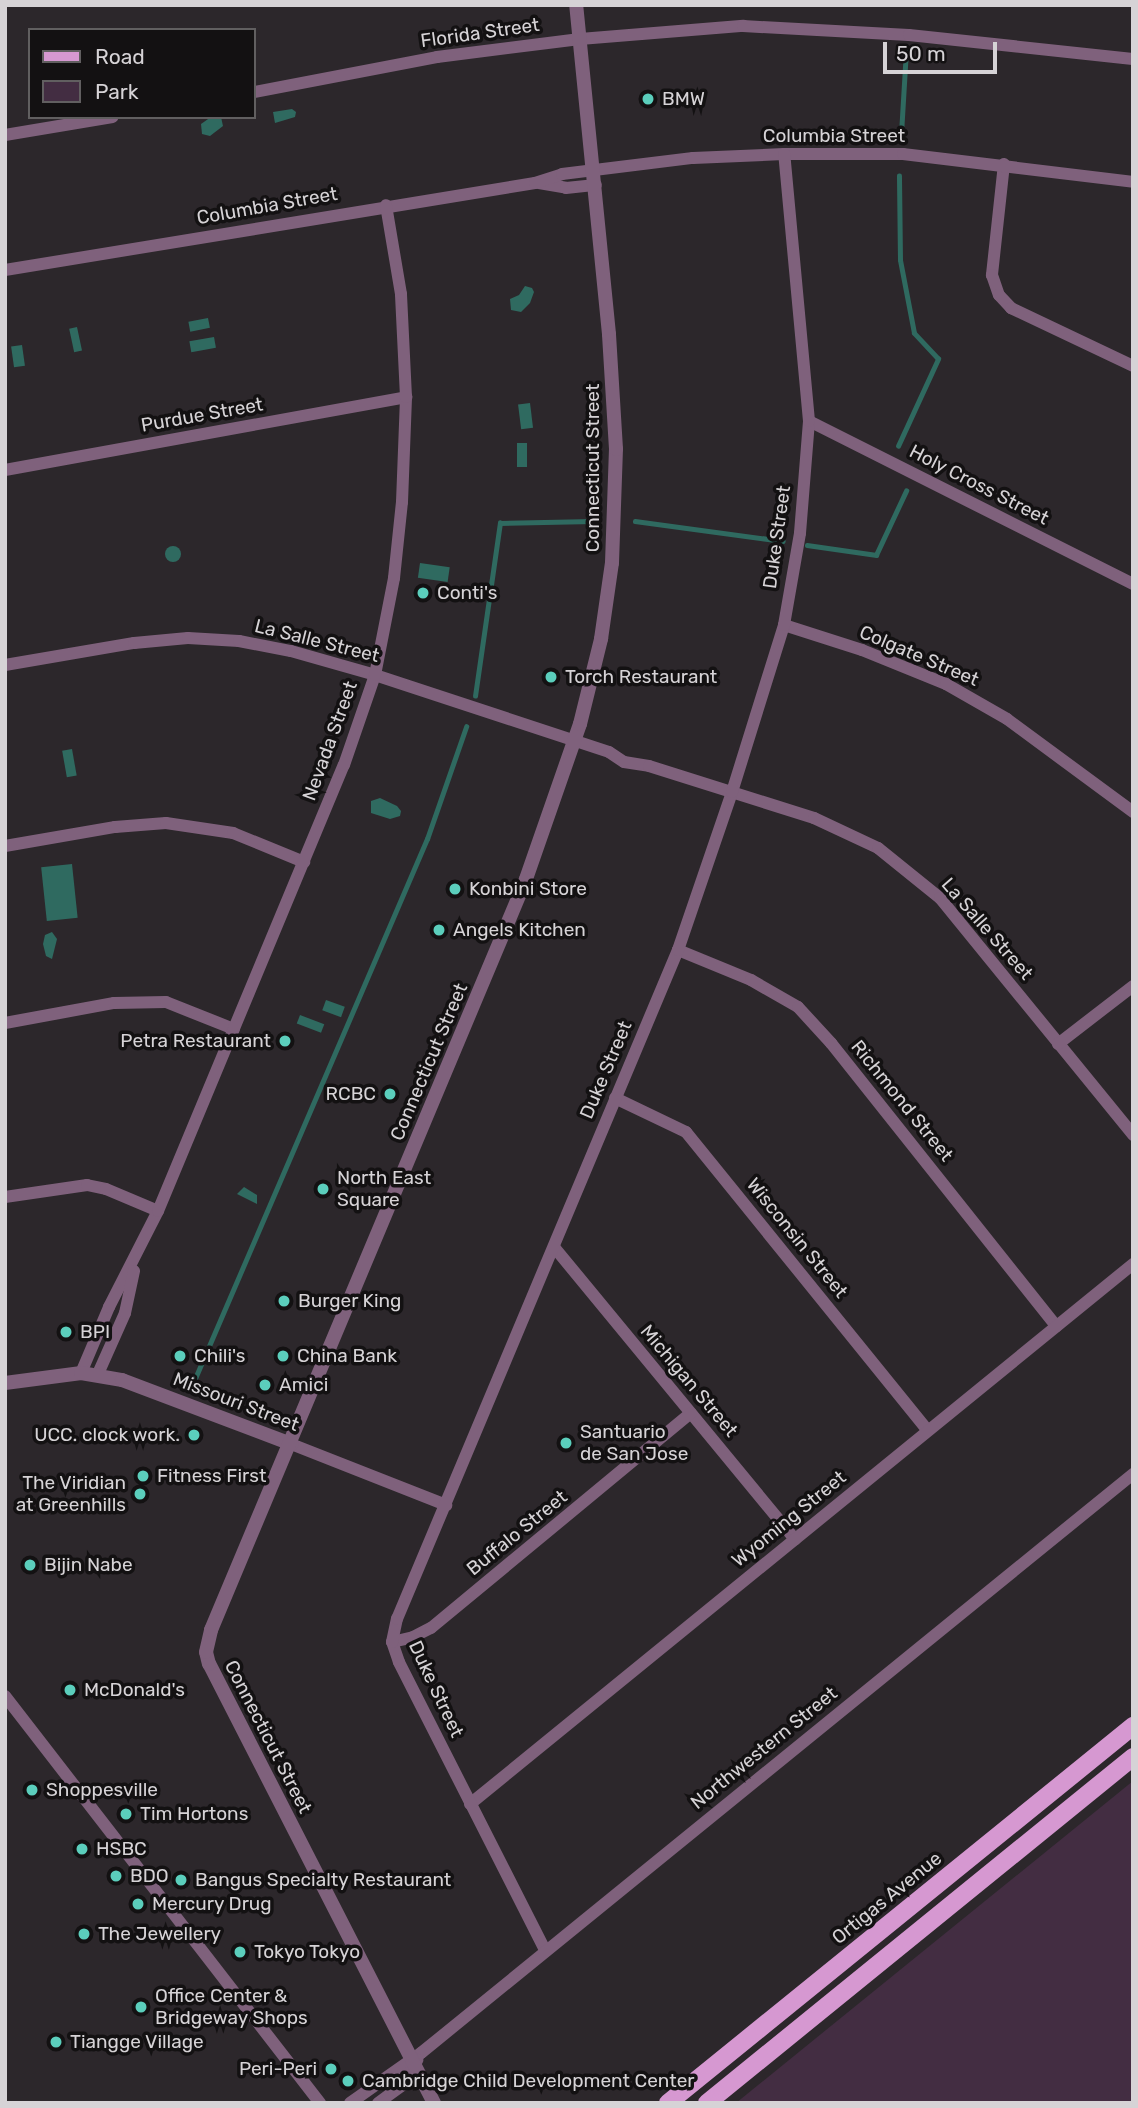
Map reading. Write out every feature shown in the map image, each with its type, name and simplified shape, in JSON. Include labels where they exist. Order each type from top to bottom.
[{"type":"main road","name":"Ortigas Avenue","points":[[668,2103],[1133,1726]]},
{"type":"main road","points":[[706,2103],[1133,1757]]},
{"type":"street","name":"Connecticut Street","points":[[434,2103],[416,2059],[209,1664],[206,1653],[212,1630],[526,879],[575,741],[601,639],[615,521],[616,449],[610,334],[576,5]]},
{"type":"street","name":"Florida Street","points":[[256,92],[437,57],[580,39],[743,26],[909,35],[1133,59]]},
{"type":"street","points":[[5,135],[100,119]]},
{"type":"street","name":"Columbia Street","points":[[5,270],[386,205],[535,183],[562,174],[694,158],[784,154],[903,154],[1004,164],[1133,182]]},
{"type":"street","name":"Duke Street","points":[[545,1950],[399,1662],[392,1642],[397,1619],[678,950],[732,792],[784,625],[800,533],[809,421],[784,154]]},
{"type":"street","points":[[1004,164],[992,275],[999,295],[1011,308],[1133,366]]},
{"type":"street","name":"Columbia Street","points":[[535,183],[566,188],[596,185]]},
{"type":"street","name":"Nevada Street","points":[[81,1373],[109,1307],[158,1212],[344,765],[375,675],[394,578],[402,502],[406,397],[401,294],[386,205]]},
{"type":"street","name":"Purdue Street","points":[[5,470],[406,397]]},
{"type":"street","name":"Holy Cross Street","points":[[809,421],[1133,584]]},
{"type":"street","name":"Colgate Street","points":[[784,625],[862,650],[946,684],[1007,719],[1133,811]]},
{"type":"street","name":"La Salle Street","points":[[5,665],[134,643],[188,638],[239,641],[291,651],[375,675],[609,752],[624,762],[649,766],[814,818],[878,848],[940,898],[1133,1136]]},
{"type":"street","points":[[5,846],[115,827],[166,823],[233,833],[304,862]]},
{"type":"street","name":"Richmond Street","points":[[678,950],[751,980],[798,1007],[831,1043],[1056,1326]]},
{"type":"street","points":[[1058,1044],[1133,986]]},
{"type":"street","points":[[5,1023],[114,1003],[166,1002],[234,1029]]},
{"type":"street","name":"Wisconsin Street","points":[[615,1098],[685,1132],[927,1430]]},
{"type":"street","points":[[5,1197],[87,1185],[106,1189],[158,1212]]},
{"type":"street","name":"Michigan Street","points":[[554,1247],[795,1539]]},
{"type":"street","name":"Nevada Street","points":[[97,1376],[125,1312],[137,1257]]},
{"type":"street","name":"Wyoming Street","points":[[470,1804],[1133,1264]]},
{"type":"street","name":"Missouri Street","points":[[5,1382],[81,1373],[122,1380],[446,1505]]},
{"type":"street","name":"Buffalo Street","points":[[392,1642],[413,1637],[431,1628],[691,1413]]},
{"type":"street","name":"Northwestern Street","points":[[416,2059],[545,1950],[1133,1474]]},
{"type":"street","points":[[5,1696],[320,2103]]},
{"type":"street","points":[[350,2103],[416,2059]]},
{"type":"street","points":[[378,2103],[401,2086],[416,2059]]},
{"type":"green space","points":[[1133,1781],[1133,2103],[736,2103]]},
{"type":"shaded area","points":[[292,109],[296,112],[295,117],[275,123],[273,112]]},
{"type":"shaded area","points":[[208,119],[221,119],[223,126],[210,136],[202,134],[201,124]]},
{"type":"shaded area","points":[[525,286],[532,288],[534,292],[530,303],[521,312],[511,310],[510,299],[519,295]]},
{"type":"shaded area","points":[[208,318],[210,328],[190,332],[188,322]]},
{"type":"shaded area","points":[[77,327],[82,350],[74,352],[69,329]]},
{"type":"shaded area","points":[[214,337],[216,348],[191,352],[189,341]]},
{"type":"shaded area","points":[[22,345],[25,366],[14,367],[11,347]]},
{"type":"shaded area","points":[[530,403],[533,428],[521,429],[518,404]]},
{"type":"shaded area","points":[[517,443],[527,443],[527,467],[517,467]]},
{"type":"shaded area","points":[[173,546],[179,548],[179,560],[173,562],[167,560],[165,554],[167,548]]},
{"type":"shaded area","points":[[420,563],[450,567],[448,582],[418,578]]},
{"type":"shaded area","points":[[72,749],[77,776],[67,777],[62,751]]},
{"type":"shaded area","points":[[380,798],[397,806],[401,811],[400,816],[390,819],[371,813],[371,801]]},
{"type":"shaded area","points":[[72,864],[78,918],[47,921],[41,867]]},
{"type":"shaded area","points":[[52,932],[57,939],[52,959],[46,956],[43,944],[45,935]]},
{"type":"shaded area","points":[[326,1000],[345,1007],[341,1017],[322,1010]]},
{"type":"shaded area","points":[[300,1015],[324,1024],[321,1033],[297,1023]]},
{"type":"shaded area","points":[[244,1187],[257,1195],[257,1204],[237,1194]]},
{"type":"waterway","points":[[901,134],[906,50]]},
{"type":"waterway","points":[[898,446],[938,359],[914,333],[900,260],[899,176]]},
{"type":"waterway","points":[[807,545],[876,555],[906,491]]},
{"type":"waterway","points":[[475,696],[500,523],[593,521]]},
{"type":"waterway","points":[[635,521],[783,541]]},
{"type":"waterway","points":[[194,1381],[427,839],[466,727]]},
{"type":"place","name":"BMW","points":[[648,99]]},
{"type":"place","name":"Conti's","points":[[423,593]]},
{"type":"place","name":"Torch Restaurant","points":[[551,677]]},
{"type":"place","name":"Konbini Store","points":[[455,889]]},
{"type":"place","name":"Angels Kitchen","points":[[439,930]]},
{"type":"place","name":"Petra Restaurant","points":[[285,1041]]},
{"type":"place","name":"RCBC","points":[[390,1094]]},
{"type":"place","name":"North East Square","points":[[323,1189]]},
{"type":"place","name":"Burger King","points":[[284,1301]]},
{"type":"place","name":"BPI","points":[[66,1332]]},
{"type":"place","name":"Chili's","points":[[180,1356]]},
{"type":"place","name":"China Bank","points":[[283,1356]]},
{"type":"place","name":"Amici","points":[[265,1385]]},
{"type":"place","name":"UCC. clock work.","points":[[194,1435]]},
{"type":"place","name":"Santuario de San Jose","points":[[566,1443]]},
{"type":"place","name":"Fitness First","points":[[143,1476]]},
{"type":"place","name":"The Viridian at Greenhills","points":[[140,1494]]},
{"type":"place","name":"Bijin Nabe","points":[[30,1565]]},
{"type":"place","name":"McDonald's","points":[[70,1690]]},
{"type":"place","name":"Shoppesville","points":[[32,1790]]},
{"type":"place","name":"Tim Hortons","points":[[126,1814]]},
{"type":"place","name":"HSBC","points":[[82,1849]]},
{"type":"place","name":"BDO","points":[[116,1876]]},
{"type":"place","name":"Bangus Specialty Restaurant","points":[[181,1880]]},
{"type":"place","name":"Mercury Drug","points":[[138,1904]]},
{"type":"place","name":"The Jewellery","points":[[84,1934]]},
{"type":"place","name":"Tokyo Tokyo","points":[[240,1952]]},
{"type":"place","name":"Office Center & Bridgeway Shops","points":[[141,2007]]},
{"type":"place","name":"Tiangge Village","points":[[56,2042]]},
{"type":"place","name":"Peri-Peri","points":[[331,2069]]},
{"type":"place","name":"Cambridge Child Development Center","points":[[348,2081]]}]
